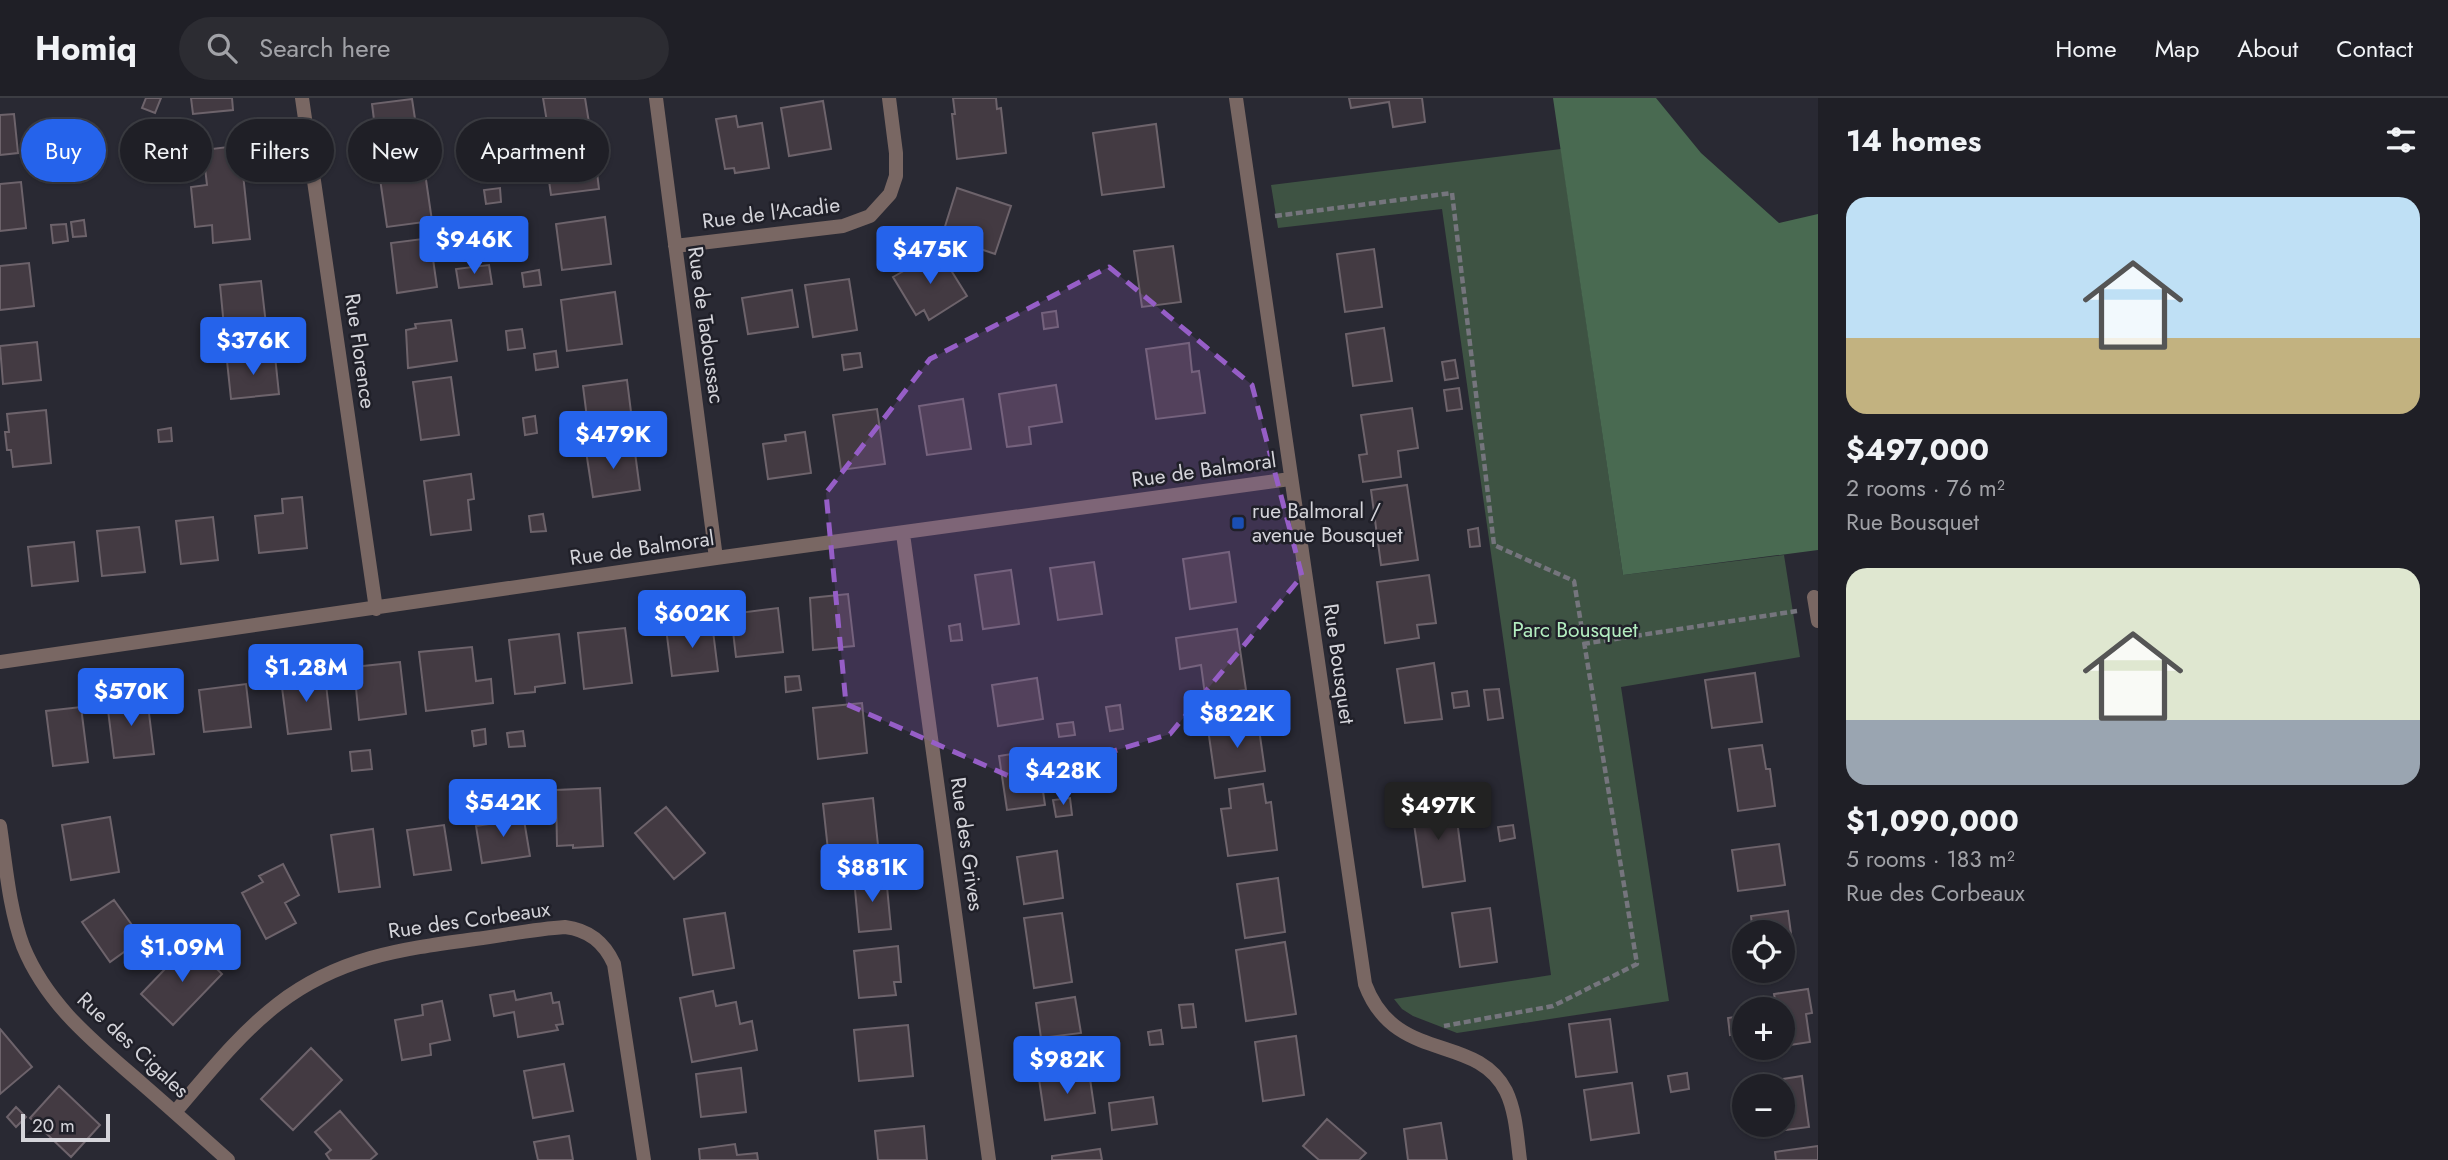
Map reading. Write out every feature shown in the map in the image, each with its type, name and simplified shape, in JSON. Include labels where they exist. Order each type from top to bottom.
[{"type":"street","name":"Rue Florence","points":[[302,98],[376,609]]},
{"type":"street","name":"Rue de Tadoussac","points":[[656,98],[716,558]]},
{"type":"street","name":"Rue de l'Acadie","points":[[675,246],[843,226],[870,216],[885,202],[896,176],[889,98]]},
{"type":"street","name":"Rue Bousquet","points":[[1236,98],[1365,984],[1380,1013],[1396,1028],[1415,1039],[1475,1060],[1494,1074],[1511,1103],[1520,1160]]},
{"type":"street","name":"Rue de Balmoral","points":[[0,662],[716,558],[1290,479]]},
{"type":"street","name":"Rue des Grives","points":[[903,534],[989,1160]]},
{"type":"street","name":"Rue des Cigales","points":[[0,826],[17,928],[40,980],[76,1026],[228,1160]]},
{"type":"street","name":"Rue des Corbeaux","points":[[175,1112],[262,1017],[295,992],[331,972],[389,952],[565,927],[583,931],[599,941],[614,964],[643,1160]]},
{"type":"path","points":[[1254,219],[1452,193],[1494,545],[1574,581],[1637,964],[1553,1006],[1446,1025],[1415,1039]]},
{"type":"path","points":[[1583,643],[1816,609]]},
{"type":"highlighted area","points":[[1109,267],[1252,385],[1302,576],[1170,734],[1018,780],[846,704],[826,493],[930,359]]},
{"type":"green space","points":[[1553,98],[1656,98],[1701,153],[1779,223],[1818,214],[1818,550],[1623,575]]},
{"type":"green space","name":"Parc Bousquet","points":[[1561,149],[1623,575],[1784,555],[1800,657],[1621,687],[1669,1001],[1457,1033],[1413,1016],[1402,1009],[1394,999],[1551,975],[1442,209],[1278,228],[1271,185]]},
{"type":"building","points":[[146,98],[161,98],[155,113],[142,108]]},
{"type":"building","points":[[191,98],[232,98],[233,110],[193,114]]},
{"type":"building","points":[[543,98],[585,98],[588,119],[546,119]]},
{"type":"building","points":[[953,98],[996,98],[997,109],[1001,108],[1006,153],[957,159]]},
{"type":"building","points":[[1349,98],[1422,98],[1425,122],[1393,127],[1389,102],[1351,108]]},
{"type":"building","points":[[412,99],[415,119],[374,119],[372,104]]},
{"type":"building","points":[[823,101],[831,149],[789,156],[781,108]]},
{"type":"building","points":[[14,114],[18,153],[0,155],[0,115]]},
{"type":"building","points":[[736,116],[738,127],[762,123],[769,168],[735,173],[734,168],[725,169],[716,119]]},
{"type":"building","points":[[1156,124],[1164,187],[1102,195],[1093,133]]},
{"type":"building","points":[[226,147],[226,182],[244,182],[250,239],[213,243],[212,225],[195,227],[191,187],[212,182],[212,149]]},
{"type":"building","points":[[21,182],[26,228],[0,231],[0,184]]},
{"type":"building","points":[[380,182],[426,182],[432,221],[387,227]]},
{"type":"building","points":[[549,182],[598,182],[599,189],[551,195]]},
{"type":"building","points":[[500,188],[501,202],[486,204],[484,190]]},
{"type":"building","points":[[957,188],[1011,206],[995,254],[942,236]]},
{"type":"building","points":[[605,217],[611,264],[562,270],[556,224]]},
{"type":"building","points":[[84,220],[86,236],[73,237],[71,222]]},
{"type":"building","points":[[66,224],[68,241],[53,243],[51,225]]},
{"type":"building","points":[[430,238],[437,287],[397,293],[391,243]]},
{"type":"building","points":[[1173,246],[1181,302],[1142,307],[1134,251]]},
{"type":"building","points":[[1374,249],[1382,307],[1345,312],[1337,254]]},
{"type":"building","points":[[939,251],[967,296],[929,320],[924,310],[916,315],[893,277]]},
{"type":"building","points":[[29,263],[34,306],[0,310],[0,266]]},
{"type":"building","points":[[489,265],[492,284],[459,288],[456,269]]},
{"type":"building","points":[[539,270],[541,285],[524,287],[522,273]]},
{"type":"building","points":[[849,279],[857,330],[813,337],[805,285]]},
{"type":"building","points":[[261,281],[267,333],[225,337],[220,285]]},
{"type":"building","points":[[792,290],[798,327],[748,334],[742,298]]},
{"type":"building","points":[[615,292],[622,344],[567,351],[561,300]]},
{"type":"building","points":[[1056,311],[1058,327],[1044,329],[1042,313]]},
{"type":"building","points":[[451,320],[457,361],[408,368],[406,330],[416,328],[415,324]]},
{"type":"building","points":[[1384,328],[1392,381],[1353,386],[1346,334]]},
{"type":"building","points":[[522,329],[525,348],[508,350],[506,331]]},
{"type":"building","points":[[37,342],[41,380],[3,384],[0,346]]},
{"type":"building","points":[[1189,343],[1192,372],[1199,371],[1205,413],[1156,419],[1146,349]]},
{"type":"building","points":[[556,351],[558,367],[536,370],[534,354]]},
{"type":"building","points":[[860,353],[862,367],[844,370],[842,355]]},
{"type":"building","points":[[275,356],[279,394],[231,399],[227,361]]},
{"type":"building","points":[[1455,360],[1458,378],[1445,380],[1442,362]]},
{"type":"building","points":[[451,377],[459,435],[421,440],[413,382]]},
{"type":"building","points":[[627,380],[633,428],[589,434],[583,386]]},
{"type":"building","points":[[1056,385],[1062,422],[1029,427],[1031,444],[1007,447],[999,394]]},
{"type":"building","points":[[1459,388],[1462,409],[1447,411],[1444,390]]},
{"type":"building","points":[[963,399],[971,449],[927,455],[919,406]]},
{"type":"building","points":[[1412,408],[1418,448],[1398,451],[1401,477],[1363,482],[1359,455],[1367,454],[1361,415]]},
{"type":"building","points":[[877,409],[885,464],[841,470],[833,415]]},
{"type":"building","points":[[46,410],[51,463],[13,467],[11,450],[7,450],[7,414]]},
{"type":"building","points":[[535,416],[537,433],[525,435],[523,418]]},
{"type":"building","points":[[171,428],[172,441],[159,442],[158,430]]},
{"type":"building","points":[[805,432],[811,473],[768,479],[763,444],[786,441],[785,435]]},
{"type":"building","points":[[634,445],[640,490],[593,497],[586,451]]},
{"type":"building","points":[[471,474],[474,499],[468,500],[471,530],[431,535],[424,481]]},
{"type":"building","points":[[1407,485],[1418,560],[1381,565],[1371,490]]},
{"type":"building","points":[[302,497],[307,548],[259,553],[255,516],[283,513],[282,499]]},
{"type":"building","points":[[543,514],[546,531],[531,532],[529,516]]},
{"type":"building","points":[[213,517],[218,560],[181,564],[176,521]]},
{"type":"building","points":[[139,527],[145,572],[102,576],[97,531]]},
{"type":"building","points":[[1478,528],[1480,546],[1470,547],[1468,530]]},
{"type":"building","points":[[74,542],[78,581],[32,586],[28,547]]},
{"type":"building","points":[[1229,552],[1236,602],[1190,609],[1183,559]]},
{"type":"building","points":[[1094,562],[1102,614],[1058,620],[1050,568]]},
{"type":"building","points":[[1011,570],[1019,624],[983,629],[975,575]]},
{"type":"building","points":[[1429,575],[1436,623],[1417,625],[1419,638],[1385,643],[1377,582]]},
{"type":"building","points":[[848,594],[854,646],[813,650],[810,598]]},
{"type":"building","points":[[778,608],[783,652],[736,657],[731,614]]},
{"type":"building","points":[[712,623],[718,671],[672,676],[666,628]]},
{"type":"building","points":[[960,624],[962,640],[951,641],[949,626]]},
{"type":"building","points":[[625,628],[632,683],[584,689],[578,633]]},
{"type":"building","points":[[1237,629],[1246,690],[1205,695],[1201,665],[1180,669],[1176,638]]},
{"type":"building","points":[[559,634],[565,683],[535,687],[535,692],[515,694],[509,640]]},
{"type":"building","points":[[472,647],[476,681],[491,679],[493,703],[426,711],[419,652]]},
{"type":"building","points":[[400,662],[406,714],[359,720],[354,667]]},
{"type":"building","points":[[1434,663],[1442,719],[1405,723],[1397,669]]},
{"type":"building","points":[[1755,673],[1762,722],[1712,728],[1705,680]]},
{"type":"building","points":[[325,675],[331,729],[288,734],[281,680]]},
{"type":"building","points":[[799,676],[801,690],[786,692],[785,677]]},
{"type":"building","points":[[1037,678],[1043,719],[998,726],[992,685]]},
{"type":"building","points":[[246,684],[251,727],[204,732],[199,690]]},
{"type":"building","points":[[1499,689],[1503,718],[1488,720],[1484,690]]},
{"type":"building","points":[[1467,691],[1469,706],[1454,708],[1452,693]]},
{"type":"building","points":[[147,697],[154,754],[114,758],[107,702]]},
{"type":"building","points":[[862,703],[867,753],[818,759],[813,708]]},
{"type":"building","points":[[1120,705],[1123,729],[1110,731],[1106,707]]},
{"type":"building","points":[[81,707],[88,762],[53,766],[46,711]]},
{"type":"building","points":[[1073,722],[1075,735],[1059,737],[1057,724]]},
{"type":"building","points":[[1258,722],[1265,771],[1215,778],[1208,729]]},
{"type":"building","points":[[485,729],[486,744],[474,746],[472,731]]},
{"type":"building","points":[[523,731],[525,746],[509,747],[507,733]]},
{"type":"building","points":[[1762,745],[1766,769],[1770,769],[1775,806],[1738,811],[1729,749]]},
{"type":"building","points":[[370,750],[372,769],[352,771],[350,752]]},
{"type":"building","points":[[1037,750],[1045,805],[1007,810],[999,756]]},
{"type":"building","points":[[1263,784],[1266,803],[1271,802],[1277,850],[1228,856],[1221,809],[1231,808],[1229,789]]},
{"type":"building","points":[[600,788],[603,846],[557,846],[556,790]]},
{"type":"building","points":[[873,798],[878,845],[828,850],[823,804]]},
{"type":"building","points":[[1070,798],[1072,815],[1056,817],[1053,800]]},
{"type":"building","points":[[1454,798],[1465,881],[1423,887],[1411,803]]},
{"type":"building","points":[[666,807],[705,853],[674,879],[635,833]]},
{"type":"building","points":[[523,814],[530,856],[482,863],[476,826],[496,823],[495,818]]},
{"type":"building","points":[[110,817],[119,872],[71,880],[62,825]]},
{"type":"building","points":[[444,825],[451,870],[414,875],[407,830]]},
{"type":"building","points":[[1513,825],[1515,838],[1500,841],[1498,827]]},
{"type":"building","points":[[373,829],[380,887],[339,892],[331,835]]},
{"type":"building","points":[[1779,844],[1785,885],[1738,891],[1732,850]]},
{"type":"building","points":[[1057,851],[1063,898],[1024,904],[1017,857]]},
{"type":"building","points":[[283,864],[299,895],[285,903],[296,923],[266,939],[242,893],[263,882],[259,876]]},
{"type":"building","points":[[886,876],[891,929],[859,932],[854,879]]},
{"type":"building","points":[[1278,878],[1285,932],[1245,938],[1237,884]]},
{"type":"building","points":[[114,900],[142,939],[110,962],[82,922]]},
{"type":"building","points":[[1490,908],[1497,962],[1460,967],[1452,913]]},
{"type":"building","points":[[1788,911],[1789,920],[1751,920],[1751,916]]},
{"type":"building","points":[[725,913],[734,968],[693,975],[684,919]]},
{"type":"building","points":[[1062,913],[1072,982],[1034,988],[1024,918]]},
{"type":"building","points":[[1285,942],[1296,1014],[1246,1021],[1236,950]]},
{"type":"building","points":[[190,943],[222,974],[173,1025],[141,994]]},
{"type":"building","points":[[898,946],[901,982],[894,982],[896,995],[859,998],[854,951]]},
{"type":"building","points":[[1808,989],[1812,1013],[1806,1014],[1810,1042],[1795,1044],[1795,997],[1775,997],[1774,994]]},
{"type":"building","points":[[514,991],[516,1000],[551,993],[553,1003],[559,1002],[563,1024],[556,1025],[558,1030],[518,1037],[514,1012],[494,1016],[490,995]]},
{"type":"building","points":[[713,991],[716,1006],[736,1002],[740,1024],[752,1021],[757,1050],[692,1062],[680,998]]},
{"type":"building","points":[[1075,997],[1081,1033],[1041,1038],[1036,1003]]},
{"type":"building","points":[[442,1001],[450,1040],[430,1044],[431,1055],[402,1060],[395,1020],[423,1015],[422,1005]]},
{"type":"building","points":[[1193,1004],[1196,1027],[1182,1028],[1179,1005]]},
{"type":"building","points":[[1732,1017],[1732,1035],[1730,1035],[1728,1018]]},
{"type":"building","points":[[1610,1019],[1617,1072],[1576,1077],[1569,1024]]},
{"type":"building","points":[[908,1025],[913,1076],[859,1081],[854,1030]]},
{"type":"building","points":[[0,1029],[32,1067],[0,1094]]},
{"type":"building","points":[[1161,1030],[1163,1044],[1150,1045],[1148,1032]]},
{"type":"building","points":[[1296,1036],[1304,1095],[1263,1101],[1255,1042]]},
{"type":"building","points":[[311,1048],[342,1080],[293,1130],[261,1099]]},
{"type":"building","points":[[564,1064],[573,1111],[533,1118],[524,1071]]},
{"type":"building","points":[[741,1068],[746,1112],[701,1117],[696,1074]]},
{"type":"building","points":[[1089,1072],[1095,1113],[1045,1120],[1039,1079]]},
{"type":"building","points":[[1687,1073],[1689,1089],[1671,1092],[1668,1076]]},
{"type":"building","points":[[1802,1076],[1809,1127],[1795,1129],[1795,1077]]},
{"type":"building","points":[[1632,1083],[1639,1133],[1591,1140],[1584,1090]]},
{"type":"building","points":[[59,1086],[100,1125],[71,1157],[30,1118]]},
{"type":"building","points":[[1153,1097],[1157,1124],[1112,1130],[1109,1103]]},
{"type":"building","points":[[16,1107],[26,1117],[16,1127],[7,1117]]},
{"type":"building","points":[[340,1111],[377,1154],[370,1160],[330,1160],[326,1154],[331,1150],[315,1132]]},
{"type":"building","points":[[1327,1119],[1366,1153],[1359,1160],[1319,1160],[1303,1146]]},
{"type":"building","points":[[1441,1123],[1447,1160],[1408,1160],[1404,1129]]},
{"type":"building","points":[[924,1126],[927,1160],[878,1160],[875,1131]]},
{"type":"building","points":[[569,1136],[573,1160],[538,1160],[534,1142]]},
{"type":"building","points":[[735,1144],[737,1155],[757,1153],[758,1160],[700,1160],[699,1149]]},
{"type":"building","points":[[1818,1146],[1818,1160],[1776,1160],[1775,1152]]},
{"type":"building","points":[[1100,1149],[1102,1160],[1052,1160],[1052,1156]]},
{"type":"place","name":"rue Balmoral / avenue Bousquet","points":[[1238,523]]}]
